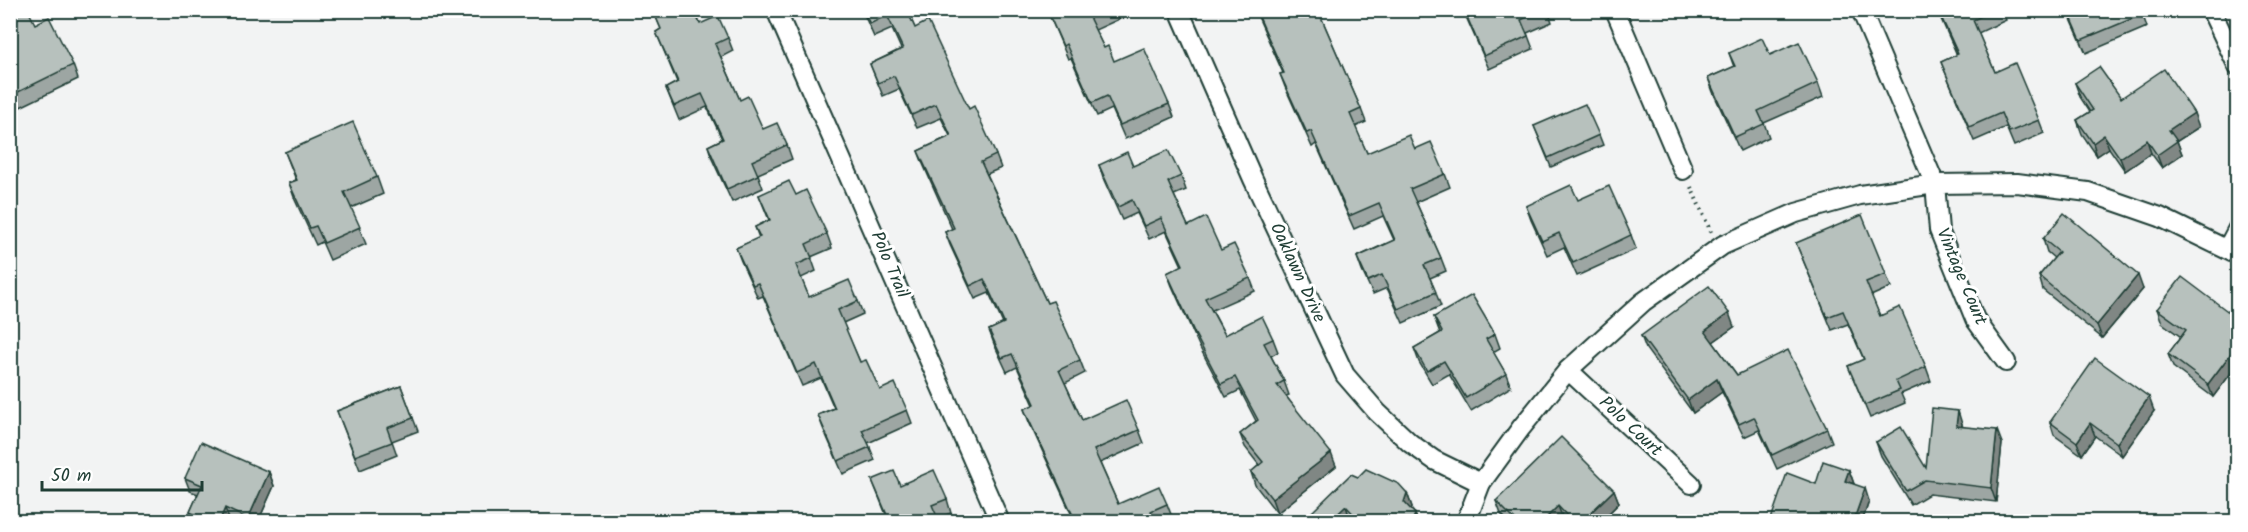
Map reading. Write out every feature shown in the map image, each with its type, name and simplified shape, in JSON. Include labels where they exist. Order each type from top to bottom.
[{"type":"street","name":"Polo Trail","points":[[776,10],[1000,522]]},
{"type":"street","name":"Oaklawn Drive","points":[[1179,10],[1253,179],[1345,375],[1377,412],[1410,443],[1434,460],[1481,483]]},
{"type":"street","points":[[1615,10],[1683,170]]},
{"type":"street","name":"Vintage Court","points":[[1861,10],[1935,184],[1939,230],[1974,319],[2006,362]]},
{"type":"street","points":[[2211,10],[2238,67]]},
{"type":"street","points":[[1466,522],[1481,483],[1521,428],[1569,370],[1643,302],[1719,248],[1796,213],[1860,195],[1935,184],[2017,183],[2088,192],[2160,217],[2232,252],[2238,228]]},
{"type":"street","name":"Polo Court","points":[[1569,370],[1691,484]]},
{"type":"path","points":[[1683,170],[1719,248]]},
{"type":"building","points":[[10,10],[28,10],[35,24],[49,17],[73,65],[10,96]]},
{"type":"building","points":[[653,10],[694,10],[700,24],[718,16],[728,38],[715,44],[740,100],[748,96],[763,129],[777,123],[787,145],[752,161],[758,175],[727,189],[708,146],[723,139],[702,94],[674,106],[666,88],[678,82],[656,32],[661,29]]},
{"type":"building","points":[[863,10],[907,10],[915,28],[928,21],[969,109],[974,106],[996,155],[981,162],[1047,303],[1053,301],[1080,360],[1059,370],[1082,420],[1126,400],[1139,430],[1094,450],[1118,504],[1159,486],[1167,504],[1151,511],[1155,522],[1076,522],[1024,409],[1035,404],[1012,354],[1002,358],[989,330],[1004,323],[984,279],[970,286],[945,232],[954,228],[918,151],[951,136],[936,104],[912,115],[894,76],[878,83],[870,64],[903,49],[887,15],[870,24]]},
{"type":"building","points":[[1047,10],[1103,10],[1089,17],[1104,48],[1108,46],[1114,61],[1144,48],[1169,104],[1120,125],[1107,96],[1092,103],[1066,44],[1063,46]]},
{"type":"building","points":[[1256,10],[1318,10],[1361,109],[1350,114],[1367,153],[1409,135],[1415,149],[1431,142],[1445,174],[1410,189],[1441,258],[1424,265],[1436,292],[1398,309],[1382,275],[1368,281],[1357,257],[1395,240],[1379,203],[1349,216],[1311,131],[1307,133],[1280,74],[1284,73]]},
{"type":"building","points":[[1464,10],[1543,10],[1521,20],[1528,36],[1484,56]]},
{"type":"building","points":[[1938,10],[1994,10],[1973,20],[1995,72],[2015,63],[2039,120],[2009,132],[2001,113],[1969,127],[1941,62],[1958,54]]},
{"type":"building","points":[[2068,10],[2141,10],[2143,14],[2081,40]]},
{"type":"building","points":[[1762,38],[1770,55],[1799,42],[1818,83],[1758,111],[1764,124],[1735,137],[1708,78],[1735,66],[1729,53]]},
{"type":"building","points":[[2099,67],[2121,98],[2164,69],[2194,113],[2169,130],[2177,141],[2157,155],[2147,140],[2120,158],[2104,135],[2093,143],[2077,120],[2093,110],[2075,83]]},
{"type":"building","points":[[1585,104],[1599,135],[1548,158],[1534,126]]},
{"type":"building","points":[[353,122],[377,177],[344,192],[360,227],[324,243],[316,226],[310,228],[289,183],[297,180],[285,152]]},
{"type":"building","points":[[1168,150],[1181,176],[1168,182],[1188,226],[1206,217],[1221,250],[1234,244],[1250,278],[1205,298],[1225,335],[1262,316],[1273,339],[1264,343],[1284,381],[1277,385],[1331,453],[1272,499],[1251,472],[1263,462],[1240,434],[1258,420],[1235,377],[1221,384],[1195,334],[1167,273],[1183,265],[1161,218],[1144,226],[1132,200],[1118,207],[1099,165],[1127,152],[1133,166]]},
{"type":"building","points":[[789,181],[796,195],[806,190],[827,234],[806,244],[812,258],[796,265],[809,297],[849,280],[858,301],[838,310],[860,362],[866,360],[880,390],[895,383],[907,410],[862,430],[870,447],[838,461],[818,415],[835,408],[816,364],[797,373],[758,283],[753,285],[736,248],[760,237],[755,227],[770,220],[759,195]]},
{"type":"building","points":[[1571,185],[1578,200],[1609,186],[1631,235],[1573,263],[1559,233],[1542,241],[1526,206]]},
{"type":"building","points":[[2064,213],[2138,275],[2097,325],[2039,276],[2059,252],[2043,239]]},
{"type":"building","points":[[1862,215],[1886,274],[1866,282],[1880,316],[1900,307],[1926,367],[1896,381],[1900,390],[1865,405],[1848,366],[1864,359],[1843,311],[1827,317],[1796,243]]},
{"type":"building","points":[[2182,277],[2238,319],[2238,344],[2208,384],[2168,354],[2186,330],[2157,309]]},
{"type":"building","points":[[1709,286],[1729,313],[1705,331],[1737,375],[1788,350],[1827,429],[1772,455],[1754,417],[1739,424],[1717,379],[1688,400],[1641,336]]},
{"type":"building","points":[[1472,295],[1495,334],[1486,339],[1506,374],[1466,398],[1444,361],[1427,371],[1414,348],[1442,332],[1434,317]]},
{"type":"building","points":[[2095,358],[2149,397],[2117,443],[2090,423],[2077,442],[2050,422]]},
{"type":"building","points":[[401,386],[413,418],[387,428],[392,442],[355,456],[337,411]]},
{"type":"building","points":[[1932,408],[1958,411],[1956,426],[1997,430],[1991,488],[1925,480],[1906,491],[1876,442],[1901,427],[1926,468]]},
{"type":"building","points":[[1561,437],[1614,490],[1581,522],[1573,522],[1558,506],[1542,522],[1517,522],[1496,501]]},
{"type":"building","points":[[201,442],[269,472],[248,519],[225,508],[219,522],[210,522],[190,512],[202,485],[185,478]]},
{"type":"building","points":[[1823,461],[1849,470],[1845,481],[1865,488],[1853,522],[1840,522],[1828,517],[1827,522],[1770,522],[1787,473],[1816,484]]},
{"type":"building","points":[[1366,469],[1399,484],[1407,493],[1404,502],[1415,514],[1412,522],[1361,522],[1346,506],[1329,522],[1311,513],[1351,474],[1358,477]]},
{"type":"building","points":[[934,470],[947,499],[932,505],[939,521],[890,522],[872,480],[894,471],[900,485]]}]
